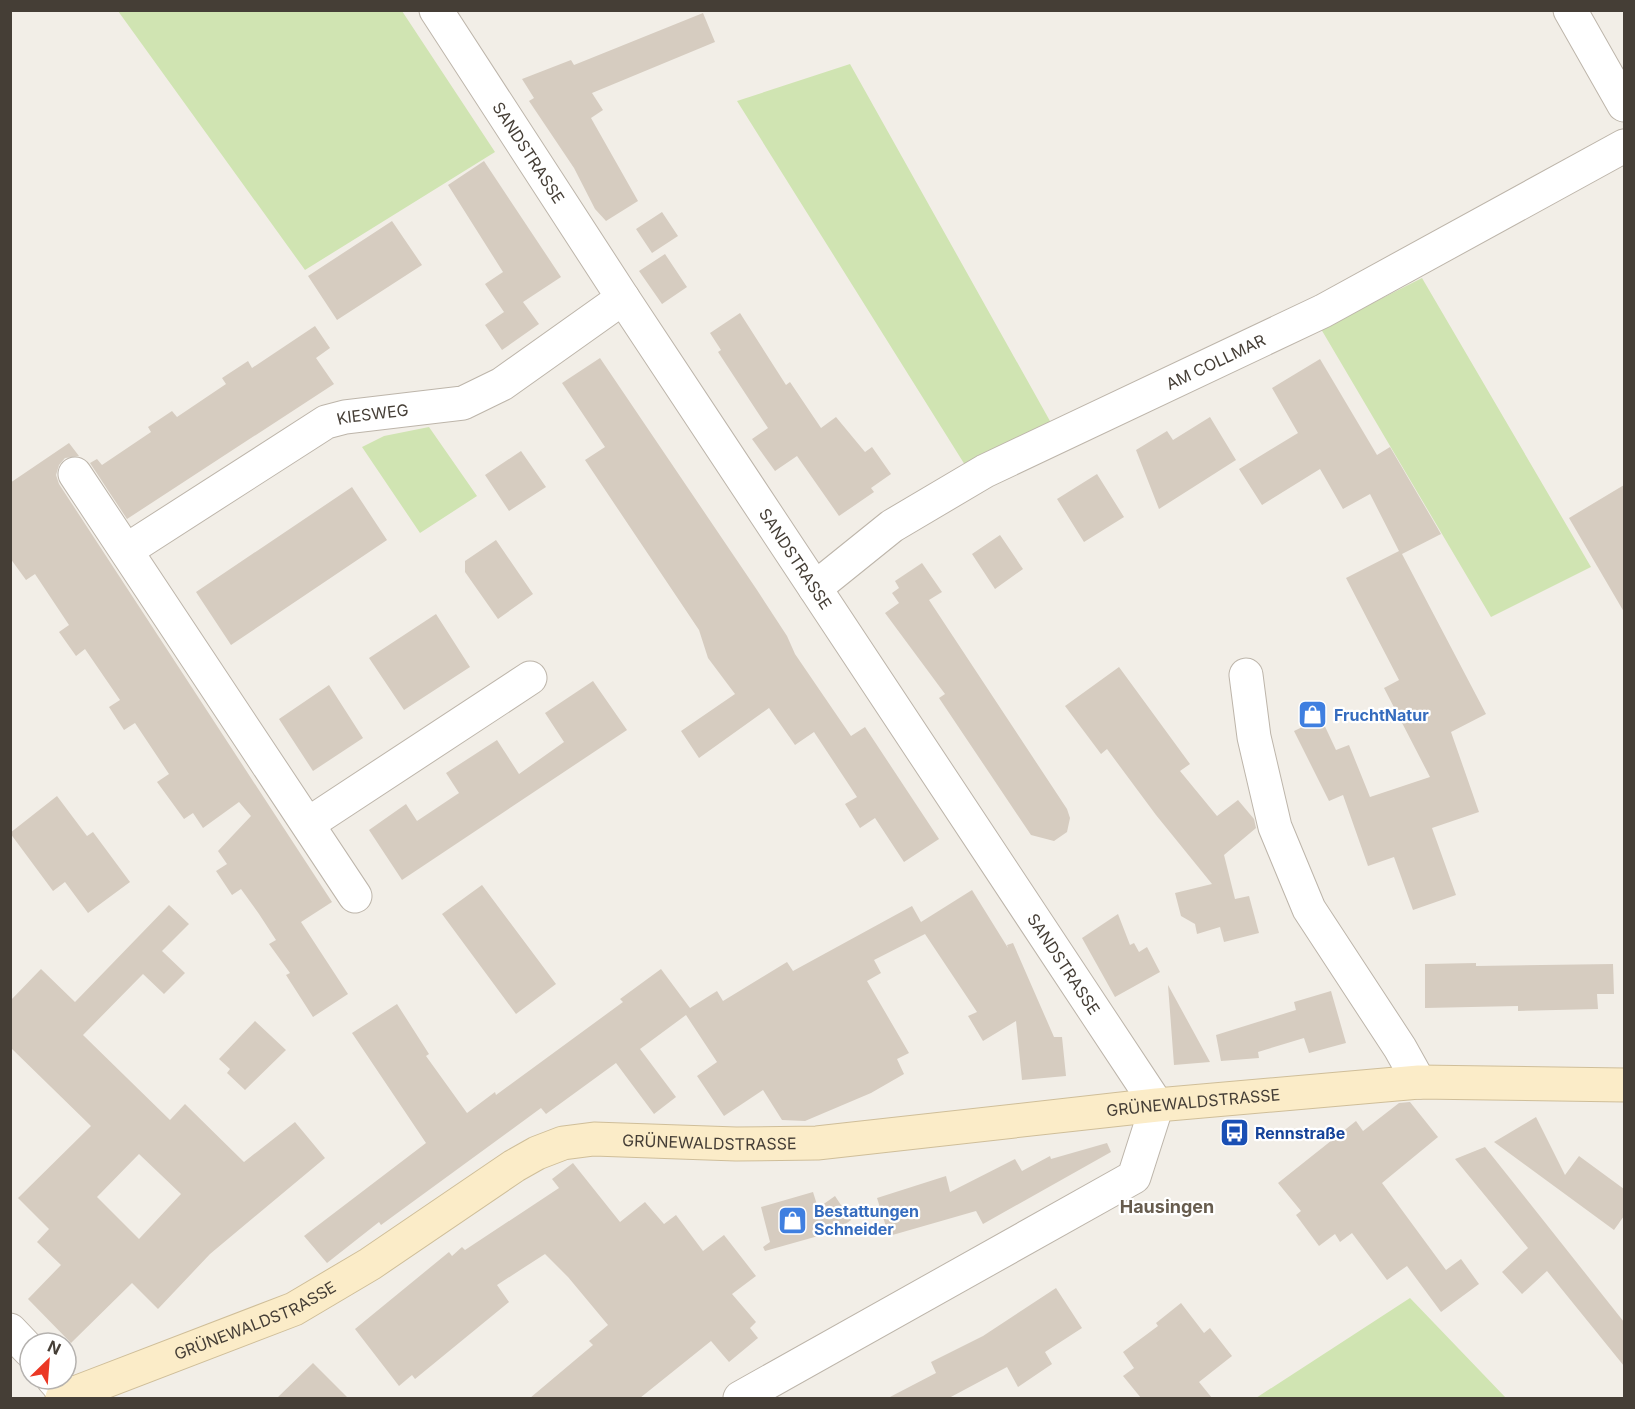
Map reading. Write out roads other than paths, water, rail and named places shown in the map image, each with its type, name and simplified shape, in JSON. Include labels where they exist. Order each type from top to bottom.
[{"type":"street","name":"SANDSTRASSE","points":[[436,10],[623,298],[1156,1106]]},
{"type":"street","points":[[1570,10],[1624,105]]},
{"type":"street","name":"AM COLLMAR","points":[[815,588],[892,526],[985,471],[1323,311],[1624,146]]},
{"type":"street","name":"KIESWEG","points":[[127,550],[326,422],[345,417],[463,403],[502,384],[623,298]]},
{"type":"street","points":[[75,474],[355,896]]},
{"type":"street","points":[[1246,675],[1254,737],[1275,827],[1309,909],[1400,1048],[1419,1082]]},
{"type":"street","points":[[308,824],[530,678]]},
{"type":"street","name":"GRÜNEWALDSTRASSE","points":[[78,1385],[294,1309],[370,1264],[514,1166],[537,1152],[563,1143],[594,1139],[736,1144],[817,1143],[1156,1106],[1419,1082],[1624,1085]]},
{"type":"street","points":[[740,1398],[1134,1177],[1156,1106]]},
{"type":"place","name":"FruchtNatur","points":[[1313,715]]},
{"type":"place","name":"Rennstraße","points":[[1234,1133]]},
{"type":"place","name":"Bestattungen Schneider","points":[[793,1220]]},
{"type":"district","name":"Hausingen","points":[[1167,1206]]}]
